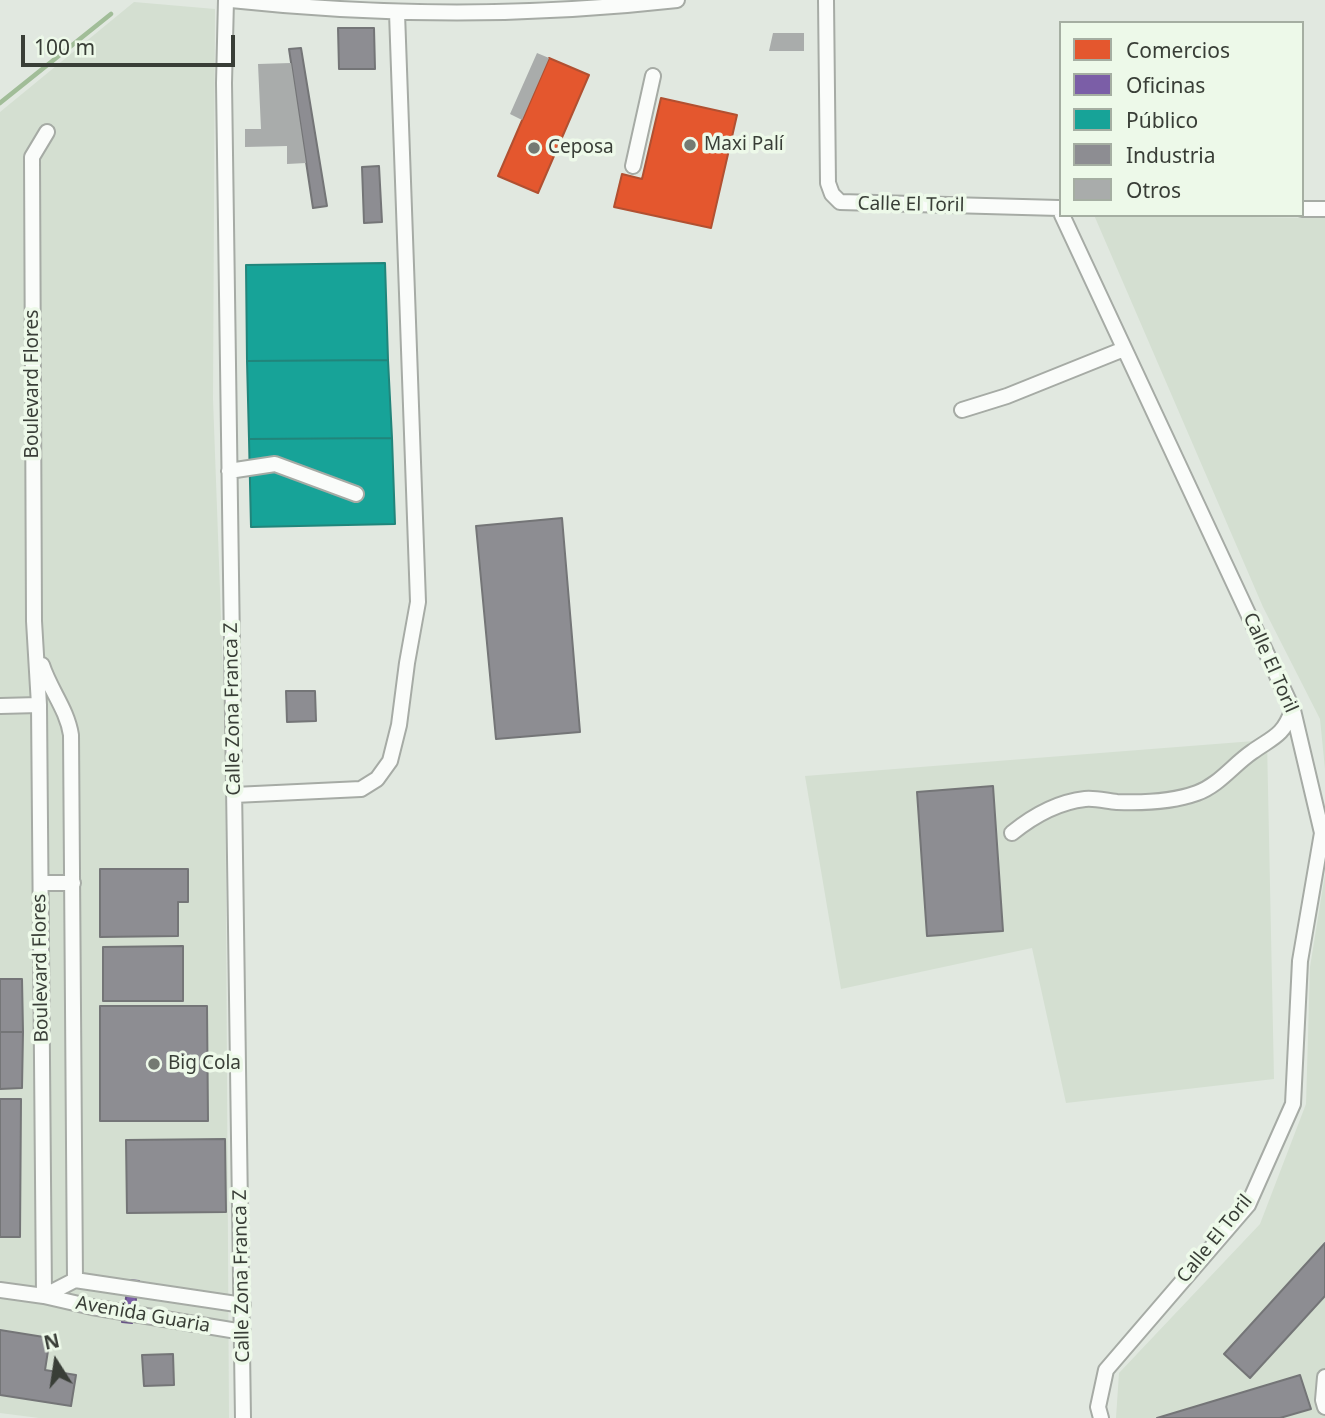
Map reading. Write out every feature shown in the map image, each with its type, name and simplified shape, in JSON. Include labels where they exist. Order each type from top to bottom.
[{"type":"street","points":[[228,0],[397,13],[498,13],[677,0]]},
{"type":"street","name":"Calle Zona Franca Z","points":[[228,0],[224,83],[243,1418]]},
{"type":"street","name":"Calle El Toril","points":[[826,0],[828,183],[832,194],[840,202],[1059,211]]},
{"type":"street","points":[[234,795],[361,789],[377,779],[390,761],[399,725],[418,602],[397,13]]},
{"type":"street","points":[[633,166],[653,76]]},
{"type":"street","name":"Boulevard Flores","points":[[44,1296],[32,157],[47,132]]},
{"type":"street","points":[[1304,209],[1325,209]]},
{"type":"street","name":"Calle El Toril","points":[[1063,217],[1293,710],[1322,833],[1300,961],[1293,1104],[1248,1205],[1106,1370],[1098,1407],[1101,1418]]},
{"type":"street","points":[[962,410],[1007,396],[1124,349]]},
{"type":"street","points":[[229,471],[275,464],[356,494]]},
{"type":"street","name":"Boulevard Flores","points":[[35,640],[47,680],[62,704],[70,725],[75,1280]]},
{"type":"street","points":[[0,706],[39,705]]},
{"type":"street","points":[[1012,833],[1040,814],[1085,799],[1141,801],[1196,793],[1213,785],[1253,751],[1276,738],[1286,728],[1293,710]]},
{"type":"street","points":[[41,883],[73,883]]},
{"type":"street","name":"Avenida Guaria","points":[[44,1296],[75,1280],[243,1305]]},
{"type":"street","name":"Avenida Guaria","points":[[0,1290],[243,1332]]},
{"type":"street","points":[[179,1321],[183,1296]]},
{"type":"street","points":[[1325,1377],[1325,1407]]},
{"type":"shaded area","points":[[134,2],[215,9],[213,399],[225,727],[229,1418],[39,1418],[0,1413],[0,112]]},
{"type":"shaded area","points":[[1095,217],[1325,218],[1325,769],[1320,719],[1263,607]]},
{"type":"shaded area","points":[[1267,740],[1274,1079],[1066,1103],[1032,948],[841,989],[805,776]]},
{"type":"shaded area","points":[[1325,874],[1325,1418],[1116,1418],[1119,1373],[1260,1224],[1306,1104],[1310,967]]},
{"type":"building: Comercios","name":"Ceposa","points":[[549,58],[589,75],[538,193],[498,176]]},
{"type":"building: Comercios","name":"Maxi Palí","points":[[661,98],[737,115],[711,228],[614,207],[622,174],[642,179]]},
{"type":"building: Oficinas","points":[[129,1280],[139,1281],[132,1323],[122,1322]]},
{"type":"building: Público","points":[[385,263],[388,360],[247,361],[246,265]]},
{"type":"building: Público","points":[[388,360],[392,438],[249,439],[247,361]]},
{"type":"building: Público","points":[[392,438],[395,524],[251,527],[249,439]]},
{"type":"building: Industria","points":[[338,28],[374,28],[375,69],[339,69]]},
{"type":"building: Industria","points":[[301,48],[327,206],[313,208],[289,49]]},
{"type":"building: Industria","points":[[379,166],[382,222],[364,223],[362,167]]},
{"type":"building: Industria","points":[[562,518],[580,732],[496,739],[476,526]]},
{"type":"building: Industria","points":[[286,691],[315,691],[316,721],[287,722]]},
{"type":"building: Industria","points":[[993,786],[1003,931],[927,936],[917,792]]},
{"type":"building: Industria","points":[[100,869],[188,869],[188,902],[178,902],[178,936],[100,937]]},
{"type":"building: Industria","name":"Big Cola","points":[[183,946],[183,1001],[103,1001],[103,947]]},
{"type":"building: Industria","points":[[0,979],[22,979],[23,1032],[0,1032]]},
{"type":"building: Industria","name":"Big Cola","points":[[100,1006],[207,1006],[208,1121],[100,1121]]},
{"type":"building: Industria","points":[[0,1032],[23,1032],[22,1088],[0,1089]]},
{"type":"building: Industria","points":[[0,1099],[21,1099],[20,1237],[0,1237]]},
{"type":"building: Industria","points":[[225,1139],[226,1212],[127,1213],[126,1140]]},
{"type":"building: Industria","points":[[1325,1243],[1325,1296],[1250,1378],[1224,1354]]},
{"type":"building: Industria","points":[[0,1330],[50,1338],[45,1370],[76,1375],[71,1406],[0,1395]]},
{"type":"building: Industria","points":[[173,1354],[174,1385],[144,1386],[142,1355]]},
{"type":"building: Industria","points":[[1300,1375],[1311,1409],[1280,1418],[1157,1418]]},
{"type":"building: Otros","points":[[773,33],[804,33],[804,51],[769,51]]},
{"type":"building: Otros","points":[[537,53],[549,58],[522,120],[510,114]]},
{"type":"building: Otros","points":[[291,63],[306,163],[287,164],[287,146],[245,147],[245,129],[261,129],[258,64]]},
{"type":"waterway","points":[[0,103],[111,14]]},
{"type":"place","name":"Maxi Palí","points":[[690,145]]},
{"type":"place","name":"Ceposa","points":[[534,148]]},
{"type":"place","name":"Big Cola","points":[[154,1064]]}]
